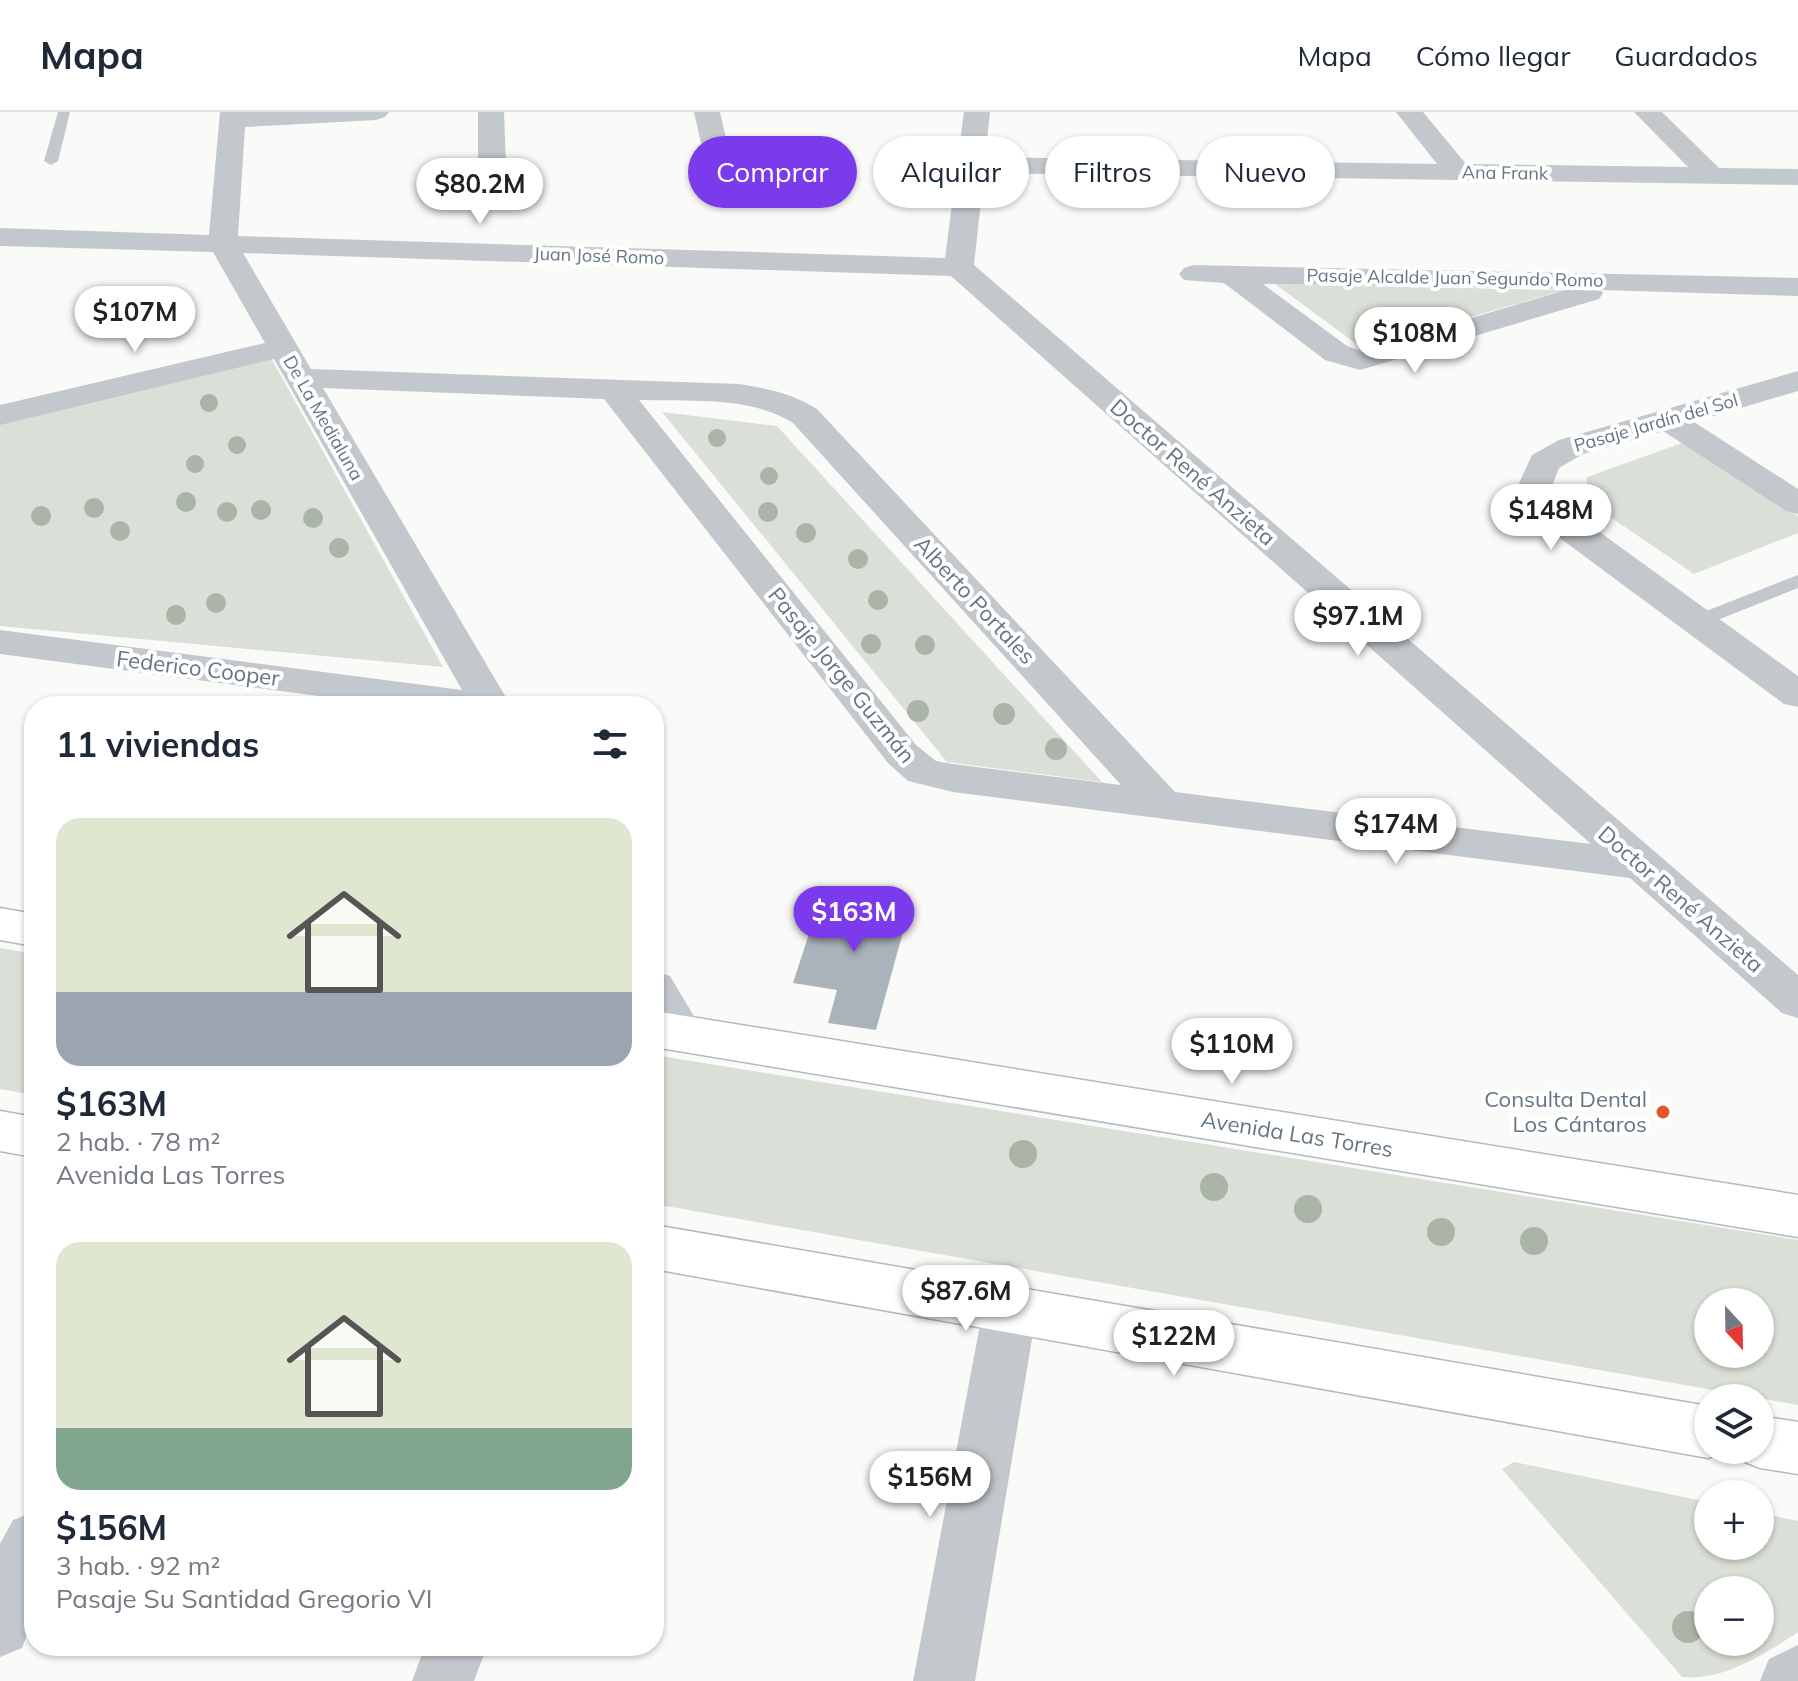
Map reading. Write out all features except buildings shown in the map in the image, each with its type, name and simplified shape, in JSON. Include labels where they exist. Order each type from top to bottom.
[{"type":"street","points":[[223,244],[233,116],[376,112]]},
{"type":"street","points":[[491,112],[492,164]]},
{"type":"street","points":[[707,112],[712,136]]},
{"type":"street","points":[[974,136],[977,112]]},
{"type":"street","points":[[1409,112],[1458,172]]},
{"type":"street","points":[[1648,113],[1682,112]]},
{"type":"street","points":[[1648,113],[1712,176]]},
{"type":"street","name":"Ana Frank","points":[[1029,166],[1798,177]]},
{"type":"street","points":[[959,267],[966,208]]},
{"type":"street","name":"Juan José Romo","points":[[0,237],[959,267]]},
{"type":"street","name":"De La Medialuna","points":[[223,244],[484,696]]},
{"type":"street","name":"Doctor René Anzieta","points":[[959,267],[1798,1001]]},
{"type":"street","name":"Pasaje Alcalde Juan Segundo Romo","points":[[1194,274],[1627,281]]},
{"type":"street","name":"Pasaje Alcalde Juan Segundo Romo","points":[[1232,275],[1336,353],[1360,361],[1627,281]]},
{"type":"street","points":[[1627,281],[1798,287]]},
{"type":"street","points":[[0,415],[283,348]]},
{"type":"street","name":"Alberto Portales","points":[[301,378],[760,397],[780,402],[805,416],[1160,802]]},
{"type":"street","name":"Pasaje Jardín del Sol","points":[[1798,381],[1571,447],[1544,462],[1536,483],[1544,504],[1566,525],[1798,695]]},
{"type":"street","name":"Pasaje Jorge Guzmán","points":[[614,390],[911,763],[923,771],[953,778],[1160,802]]},
{"type":"street","points":[[1669,420],[1798,504]]},
{"type":"street","name":"Federico Cooper","points":[[0,642],[413,696]]},
{"type":"street","points":[[1160,802],[1642,865]]},
{"type":"street","points":[[0,924],[24,928]]},
{"type":"street","name":"Avenida Las Torres","points":[[667,1031],[1798,1216]]},
{"type":"street","points":[[0,1131],[24,1135]]},
{"type":"street","points":[[664,1249],[1694,1430]]},
{"type":"street","points":[[944,1681],[1010,1309]]},
{"type":"street","points":[[1774,1444],[1798,1448]]},
{"type":"street","points":[[0,1627],[18,1557]]},
{"type":"street","points":[[443,1681],[452,1656]]},
{"type":"street","points":[[1791,1681],[1798,1676]]},
{"type":"lane","points":[[51,161],[64,112]]},
{"type":"lane","points":[[1698,621],[1798,581]]},
{"type":"shaded area","points":[[1275,284],[1565,290],[1362,348]]},
{"type":"shaded area","points":[[271,358],[443,667],[0,626],[0,422]]},
{"type":"shaded area","points":[[662,412],[777,426],[1102,782],[947,762]]},
{"type":"shaded area","points":[[1682,443],[1798,516],[1798,533],[1694,574],[1603,512],[1587,494],[1587,477]]},
{"type":"shaded area","points":[[0,948],[24,952],[24,1093],[0,1089]]},
{"type":"shaded area","points":[[664,1057],[1798,1240],[1798,1405],[1774,1401],[1774,1384],[1694,1384],[1694,1387],[664,1206]]},
{"type":"shaded area","points":[[1514,1462],[1694,1499],[1694,1560],[1774,1560],[1774,1516],[1798,1521],[1798,1632],[1774,1647],[1774,1576],[1694,1576],[1694,1656],[1760,1656],[1713,1675],[1682,1677],[1502,1469]]},
{"type":"place","name":"Consulta Dental Los Cántaros","points":[[1663,1112]]}]
